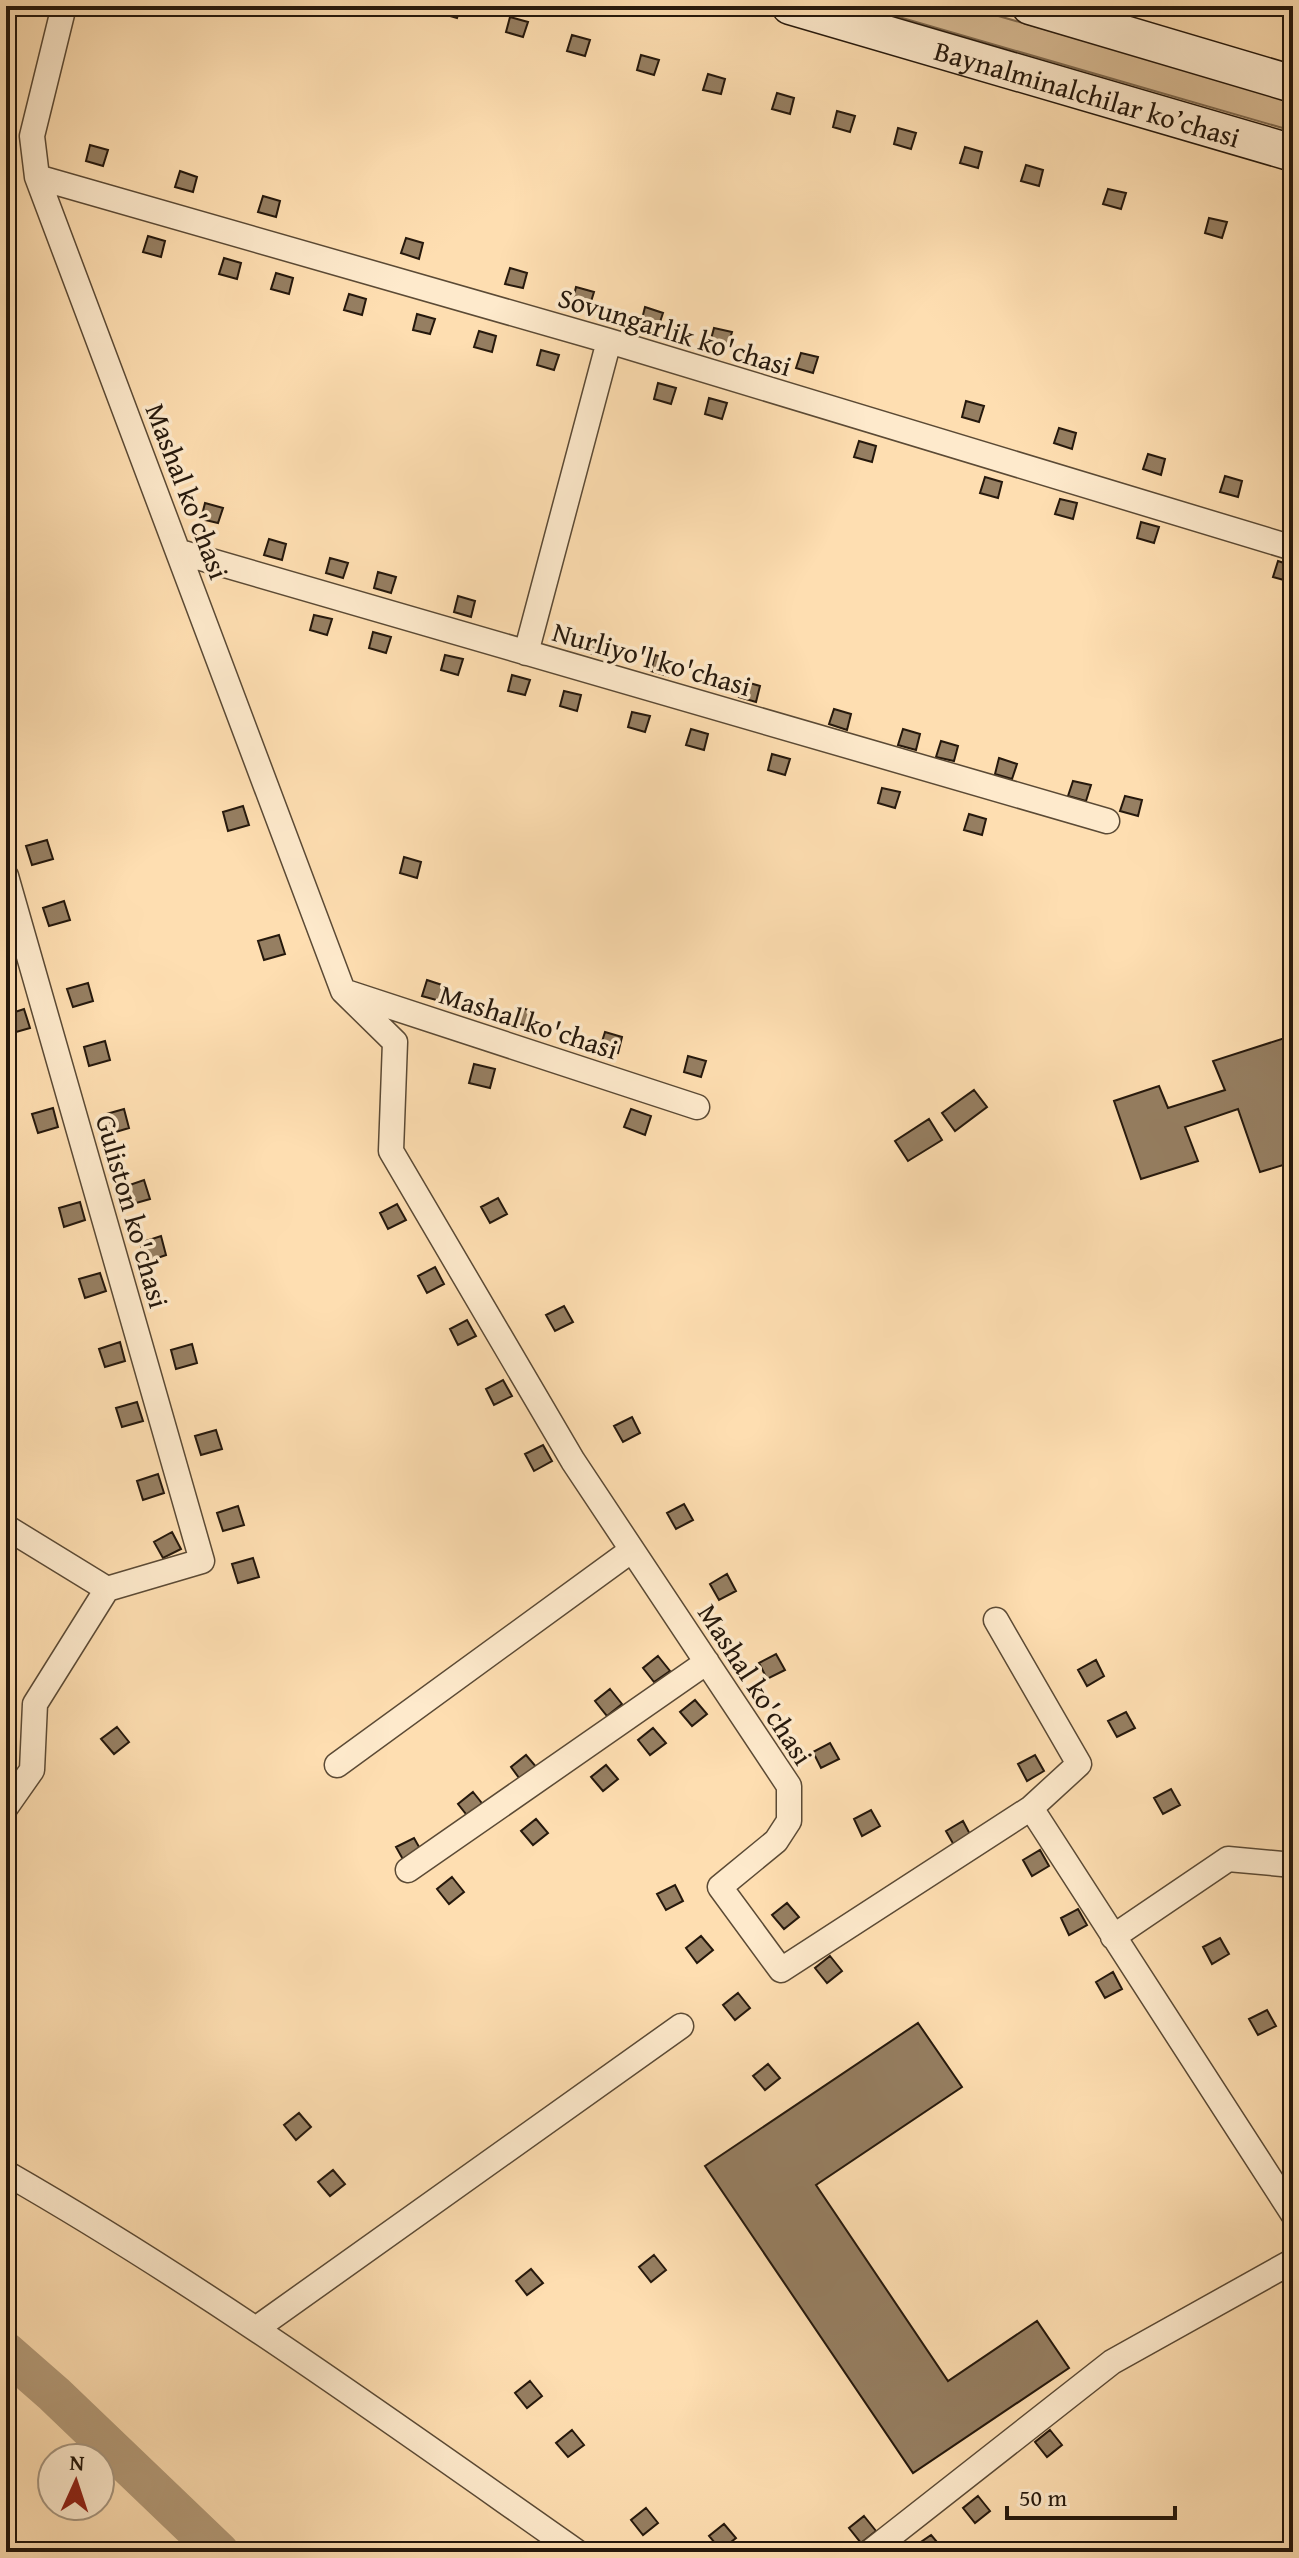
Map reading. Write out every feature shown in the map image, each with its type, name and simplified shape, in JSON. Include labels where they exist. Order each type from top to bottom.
[{"type":"main road","name":"Baynalminalchilar ko’chasi","points":[[790,6],[1293,153]]},
{"type":"main road","points":[[1030,6],[1293,84]]},
{"type":"street","name":"Mashal ko'chasi","points":[[64,6],[32,136],[37,177],[343,991],[395,1042],[391,1151],[573,1461],[789,1786],[789,1821],[776,1841],[720,1887],[781,1970],[1031,1808]]},
{"type":"street","name":"Sovungarlik ko'chasi","points":[[37,177],[609,341],[1293,548]]},
{"type":"street","points":[[526,653],[609,341]]},
{"type":"street","name":"Nurliyo'l ko'chasi","points":[[180,552],[1107,821]]},
{"type":"street","name":"Guliston ko'chasi","points":[[6,876],[202,1561],[107,1589]]},
{"type":"street","name":"Mashal ko'chasi","points":[[343,991],[697,1107]]},
{"type":"street","points":[[6,1527],[107,1589],[35,1704],[32,1770],[6,1807]]},
{"type":"street","points":[[337,1765],[632,1550]]},
{"type":"street","points":[[996,1620],[1079,1764],[1031,1808],[1293,2214]]},
{"type":"street","points":[[408,1870],[707,1662]]},
{"type":"street","points":[[1113,1937],[1228,1859],[1293,1865]]},
{"type":"street","points":[[257,2328],[681,2026]]},
{"type":"street","points":[[6,2173],[123,2240],[257,2328],[577,2552]]},
{"type":"street","points":[[870,2552],[1112,2362],[1293,2261]]},
{"type":"shaded area","points":[[861,6],[964,6],[1293,101],[1293,131]]},
{"type":"building","points":[[442,6],[461,6],[457,18],[440,13]]},
{"type":"building","points":[[510,17],[528,22],[523,37],[506,32]]},
{"type":"building","points":[[572,35],[590,40],[585,56],[567,51]]},
{"type":"building","points":[[641,55],[659,60],[654,75],[637,70]]},
{"type":"building","points":[[708,74],[725,79],[721,94],[703,90]]},
{"type":"building","points":[[777,93],[794,98],[790,114],[772,109]]},
{"type":"building","points":[[837,111],[855,116],[850,132],[833,127]]},
{"type":"building","points":[[898,128],[916,133],[911,149],[894,144]]},
{"type":"building","points":[[90,145],[108,150],[103,166],[86,161]]},
{"type":"building","points":[[965,147],[982,152],[978,168],[960,163]]},
{"type":"building","points":[[1026,165],[1043,170],[1039,186],[1021,181]]},
{"type":"building","points":[[180,171],[197,177],[193,192],[175,187]]},
{"type":"building","points":[[1108,189],[1126,193],[1121,209],[1103,204]]},
{"type":"building","points":[[263,196],[280,201],[276,217],[258,212]]},
{"type":"building","points":[[1209,218],[1227,222],[1222,238],[1205,233]]},
{"type":"building","points":[[148,236],[165,241],[161,257],[143,252]]},
{"type":"building","points":[[406,238],[423,243],[419,259],[401,253]]},
{"type":"building","points":[[224,258],[241,263],[237,279],[219,274]]},
{"type":"building","points":[[510,268],[527,273],[523,288],[505,284]]},
{"type":"building","points":[[276,273],[293,278],[289,294],[271,289]]},
{"type":"building","points":[[576,287],[594,292],[589,308],[572,303]]},
{"type":"building","points":[[349,294],[366,299],[362,315],[344,310]]},
{"type":"building","points":[[645,307],[663,313],[658,328],[641,323]]},
{"type":"building","points":[[417,314],[435,319],[430,334],[413,330]]},
{"type":"building","points":[[714,328],[732,332],[727,348],[710,343]]},
{"type":"building","points":[[479,331],[496,336],[492,352],[474,347]]},
{"type":"building","points":[[541,350],[559,355],[554,370],[537,365]]},
{"type":"building","points":[[801,353],[818,357],[813,373],[796,368]]},
{"type":"building","points":[[658,383],[676,388],[671,404],[654,399]]},
{"type":"building","points":[[709,398],[727,403],[722,419],[705,414]]},
{"type":"building","points":[[966,401],[984,406],[979,422],[962,417]]},
{"type":"building","points":[[1059,428],[1076,433],[1072,449],[1054,443]]},
{"type":"building","points":[[859,441],[876,446],[872,462],[854,457]]},
{"type":"building","points":[[1148,454],[1165,459],[1161,475],[1143,469]]},
{"type":"building","points":[[1225,476],[1242,481],[1238,497],[1220,492]]},
{"type":"building","points":[[985,477],[1002,482],[998,498],[980,493]]},
{"type":"building","points":[[1060,499],[1077,503],[1073,519],[1055,514]]},
{"type":"building","points":[[205,503],[223,508],[218,523],[201,519]]},
{"type":"building","points":[[1141,522],[1159,527],[1154,543],[1137,538]]},
{"type":"building","points":[[269,539],[286,544],[282,560],[264,555]]},
{"type":"building","points":[[330,558],[348,563],[343,578],[326,573]]},
{"type":"building","points":[[1278,561],[1293,566],[1291,582],[1273,577]]},
{"type":"building","points":[[378,572],[396,577],[391,593],[374,588]]},
{"type":"building","points":[[458,596],[475,601],[471,617],[454,612]]},
{"type":"building","points":[[314,615],[332,619],[327,635],[310,630]]},
{"type":"building","points":[[373,632],[391,637],[386,653],[369,648]]},
{"type":"building","points":[[587,635],[605,640],[600,656],[583,651]]},
{"type":"building","points":[[445,655],[463,659],[458,675],[441,670]]},
{"type":"building","points":[[655,655],[672,660],[668,676],[651,671]]},
{"type":"building","points":[[512,675],[530,680],[525,695],[508,691]]},
{"type":"building","points":[[743,681],[760,686],[756,702],[739,697]]},
{"type":"building","points":[[564,691],[581,695],[577,711],[560,706]]},
{"type":"building","points":[[834,709],[851,714],[847,730],[829,724]]},
{"type":"building","points":[[10,710],[15,729],[6,732],[6,711]]},
{"type":"building","points":[[632,712],[650,716],[645,732],[628,727]]},
{"type":"building","points":[[691,729],[708,734],[704,750],[686,745]]},
{"type":"building","points":[[903,729],[920,734],[916,750],[898,745]]},
{"type":"building","points":[[941,741],[958,746],[954,761],[936,757]]},
{"type":"building","points":[[772,754],[790,759],[785,775],[768,770]]},
{"type":"building","points":[[999,758],[1017,764],[1012,779],[995,774]]},
{"type":"building","points":[[1073,781],[1091,785],[1086,801],[1068,796]]},
{"type":"building","points":[[882,788],[900,792],[895,808],[878,803]]},
{"type":"building","points":[[1125,796],[1142,800],[1138,816],[1120,811]]},
{"type":"building","points":[[243,806],[249,825],[228,831],[223,812]]},
{"type":"building","points":[[969,814],[986,819],[982,835],[964,830]]},
{"type":"building","points":[[47,840],[53,859],[32,865],[26,846]]},
{"type":"building","points":[[404,857],[421,862],[417,878],[400,873]]},
{"type":"building","points":[[64,901],[70,920],[49,926],[43,908]]},
{"type":"building","points":[[279,935],[285,954],[264,960],[258,941]]},
{"type":"building","points":[[427,980],[445,986],[440,1001],[422,996]]},
{"type":"building","points":[[88,983],[93,1001],[73,1007],[67,989]]},
{"type":"building","points":[[518,1007],[536,1012],[531,1027],[513,1022]]},
{"type":"building","points":[[24,1009],[30,1028],[9,1034],[6,1015]]},
{"type":"building","points":[[605,1032],[622,1037],[618,1053],[600,1048]]},
{"type":"building","points":[[1288,1037],[1293,1052],[1293,1162],[1260,1172],[1238,1109],[1185,1127],[1198,1161],[1141,1179],[1114,1101],[1159,1086],[1168,1108],[1225,1090],[1213,1061]]},
{"type":"building","points":[[105,1041],[110,1060],[89,1066],[84,1047]]},
{"type":"building","points":[[688,1056],[706,1061],[701,1077],[684,1072]]},
{"type":"building","points":[[474,1064],[495,1069],[490,1088],[469,1083]]},
{"type":"building","points":[[974,1090],[987,1107],[955,1131],[942,1113]]},
{"type":"building","points":[[53,1108],[58,1127],[38,1133],[32,1114]]},
{"type":"building","points":[[124,1109],[129,1128],[109,1134],[103,1115]]},
{"type":"building","points":[[631,1109],[651,1116],[645,1135],[624,1127]]},
{"type":"building","points":[[929,1119],[942,1140],[908,1161],[895,1141]]},
{"type":"building","points":[[144,1180],[150,1199],[129,1205],[124,1187]]},
{"type":"building","points":[[498,1198],[507,1214],[490,1223],[481,1207]]},
{"type":"building","points":[[80,1202],[85,1220],[64,1227],[59,1208]]},
{"type":"building","points":[[397,1204],[406,1220],[388,1229],[380,1213]]},
{"type":"building","points":[[161,1236],[166,1255],[146,1262],[140,1243]]},
{"type":"building","points":[[435,1267],[444,1284],[427,1293],[418,1276]]},
{"type":"building","points":[[100,1273],[106,1291],[85,1298],[79,1279]]},
{"type":"building","points":[[564,1306],[573,1322],[555,1331],[546,1315]]},
{"type":"building","points":[[467,1320],[476,1336],[458,1345],[450,1329]]},
{"type":"building","points":[[120,1342],[125,1361],[105,1367],[99,1349]]},
{"type":"building","points":[[192,1344],[197,1363],[176,1369],[171,1350]]},
{"type":"building","points":[[503,1380],[512,1396],[494,1405],[486,1389]]},
{"type":"building","points":[[137,1402],[143,1421],[122,1427],[116,1408]]},
{"type":"building","points":[[632,1417],[640,1433],[623,1442],[614,1426]]},
{"type":"building","points":[[216,1430],[222,1449],[201,1455],[195,1436]]},
{"type":"building","points":[[543,1445],[552,1461],[534,1471],[525,1454]]},
{"type":"building","points":[[158,1474],[164,1493],[143,1500],[137,1481]]},
{"type":"building","points":[[684,1504],[693,1520],[676,1529],[667,1513]]},
{"type":"building","points":[[238,1506],[244,1525],[223,1531],[217,1513]]},
{"type":"building","points":[[172,1532],[181,1549],[163,1558],[154,1542]]},
{"type":"building","points":[[253,1558],[259,1577],[238,1583],[232,1564]]},
{"type":"building","points":[[727,1574],[736,1591],[719,1600],[710,1584]]},
{"type":"building","points":[[776,1654],[785,1670],[767,1679],[759,1663]]},
{"type":"building","points":[[658,1656],[670,1671],[654,1682],[643,1668]]},
{"type":"building","points":[[1096,1660],[1104,1676],[1087,1686],[1078,1670]]},
{"type":"building","points":[[610,1689],[622,1704],[607,1716],[595,1701]]},
{"type":"building","points":[[695,1700],[707,1714],[692,1726],[680,1712]]},
{"type":"building","points":[[1126,1712],[1135,1728],[1117,1737],[1108,1721]]},
{"type":"building","points":[[117,1727],[129,1742],[114,1754],[101,1739]]},
{"type":"building","points":[[653,1728],[666,1743],[650,1755],[638,1740]]},
{"type":"building","points":[[830,1743],[839,1759],[821,1768],[813,1752]]},
{"type":"building","points":[[526,1755],[538,1769],[522,1782],[511,1767]]},
{"type":"building","points":[[1035,1755],[1044,1771],[1027,1781],[1018,1764]]},
{"type":"building","points":[[606,1765],[618,1779],[603,1791],[591,1777]]},
{"type":"building","points":[[1171,1789],[1180,1805],[1163,1814],[1154,1798]]},
{"type":"building","points":[[473,1792],[485,1807],[470,1819],[458,1804]]},
{"type":"building","points":[[871,1810],[880,1826],[862,1836],[854,1819]]},
{"type":"building","points":[[536,1819],[548,1833],[533,1845],[521,1831]]},
{"type":"building","points":[[963,1821],[972,1838],[955,1847],[946,1831]]},
{"type":"building","points":[[414,1838],[423,1854],[405,1863],[396,1847]]},
{"type":"building","points":[[1040,1850],[1049,1866],[1032,1876],[1023,1860]]},
{"type":"building","points":[[452,1877],[464,1892],[449,1904],[437,1889]]},
{"type":"building","points":[[675,1885],[683,1901],[666,1910],[657,1894]]},
{"type":"building","points":[[787,1903],[799,1917],[784,1929],[772,1915]]},
{"type":"building","points":[[1078,1909],[1087,1925],[1069,1935],[1061,1918]]},
{"type":"building","points":[[701,1936],[713,1950],[697,1963],[686,1948]]},
{"type":"building","points":[[1220,1938],[1229,1954],[1212,1964],[1203,1947]]},
{"type":"building","points":[[830,1956],[842,1971],[827,1983],[815,1968]]},
{"type":"building","points":[[1113,1972],[1122,1989],[1105,1998],[1096,1982]]},
{"type":"building","points":[[738,1993],[750,2008],[735,2020],[723,2005]]},
{"type":"building","points":[[1267,2010],[1276,2026],[1258,2035],[1249,2019]]},
{"type":"building","points":[[918,2023],[962,2087],[816,2185],[948,2381],[1037,2321],[1069,2368],[913,2473],[705,2166]]},
{"type":"building","points":[[768,2064],[780,2078],[765,2090],[753,2076]]},
{"type":"building","points":[[299,2113],[311,2127],[296,2140],[284,2125]]},
{"type":"building","points":[[333,2170],[345,2184],[330,2196],[318,2182]]},
{"type":"building","points":[[654,2255],[666,2270],[651,2282],[639,2267]]},
{"type":"building","points":[[531,2269],[543,2283],[527,2295],[516,2281]]},
{"type":"building","points":[[530,2381],[542,2396],[527,2408],[515,2393]]},
{"type":"building","points":[[572,2430],[584,2445],[568,2457],[556,2443]]},
{"type":"building","points":[[1050,2430],[1062,2445],[1047,2457],[1035,2442]]},
{"type":"building","points":[[978,2496],[990,2511],[975,2523],[963,2508]]},
{"type":"building","points":[[646,2508],[658,2523],[643,2535],[631,2520]]},
{"type":"building","points":[[864,2516],[876,2531],[861,2543],[849,2528]]},
{"type":"building","points":[[724,2524],[736,2538],[721,2550],[709,2536]]},
{"type":"building","points":[[931,2535],[943,2549],[920,2552],[915,2546]]},
{"type":"waterway","points":[[6,2352],[219,2552]]}]
